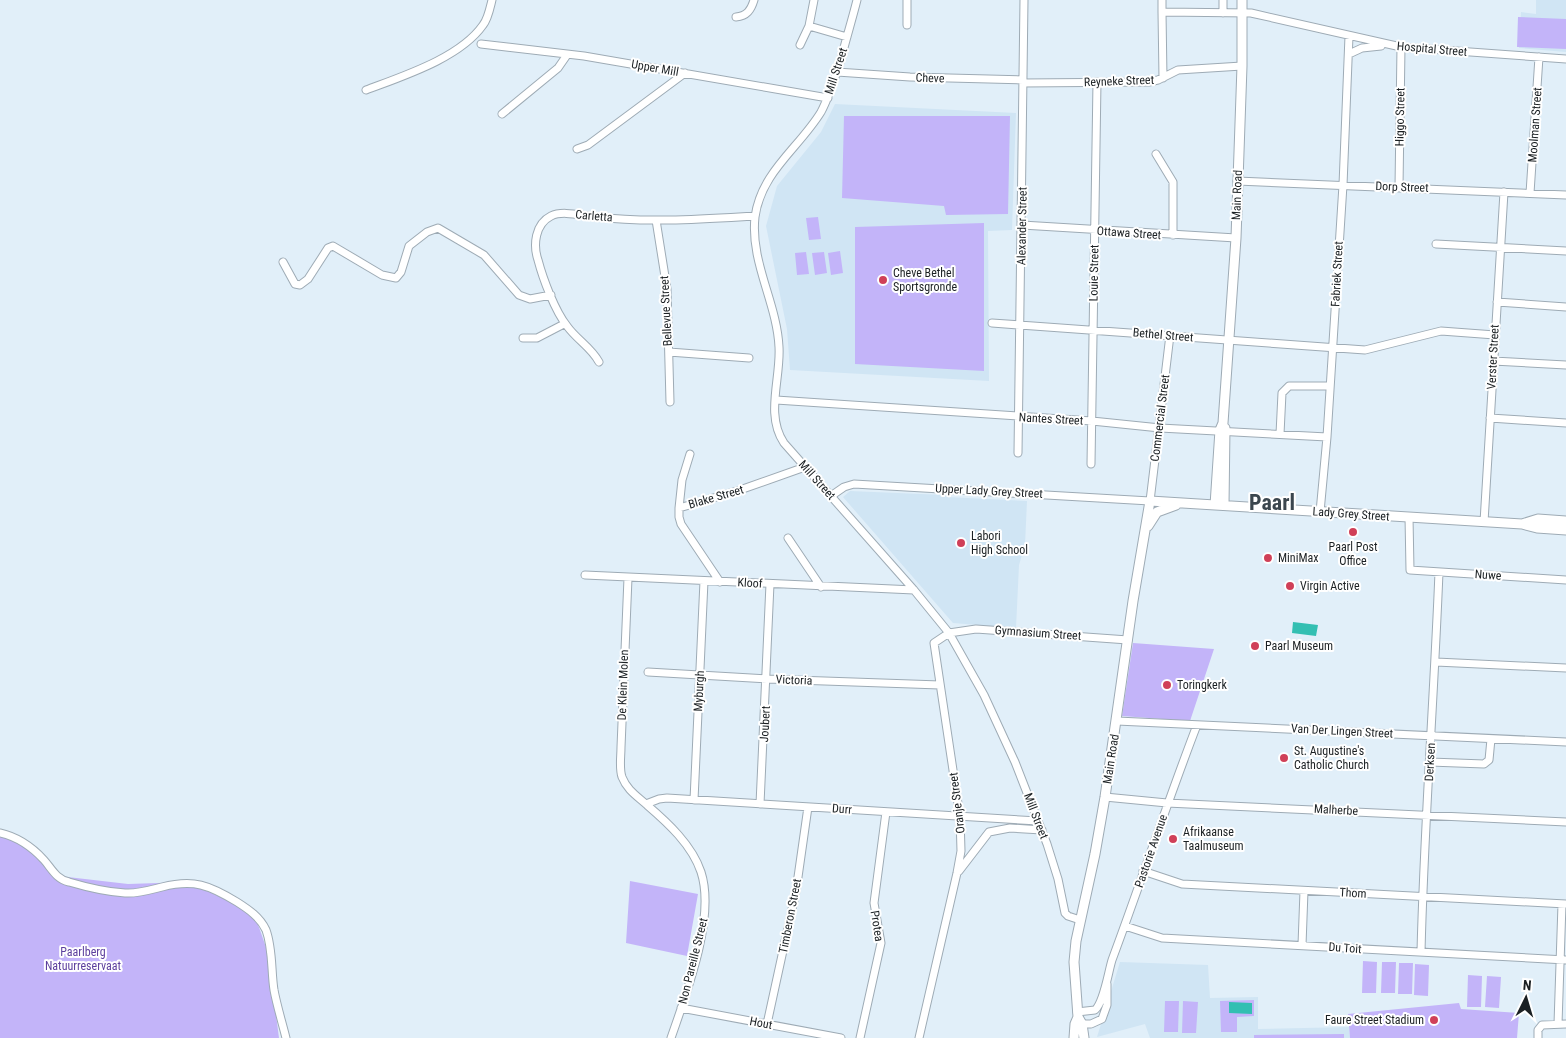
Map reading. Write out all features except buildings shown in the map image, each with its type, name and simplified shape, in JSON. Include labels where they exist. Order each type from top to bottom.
[{"type":"main road","name":"Main Road","points":[[1223,428],[1236,238],[1242,66],[1242,0]]},
{"type":"main road","points":[[1219,505],[1223,428]]},
{"type":"main road","name":"Main Road","points":[[1084,1038],[1078,1019],[1074,956],[1105,798],[1150,501]]},
{"type":"main road","name":"Lady Grey Street","points":[[1150,501],[1522,524],[1537,528],[1566,530]]},
{"type":"main road","points":[[1145,536],[1151,520],[1157,512],[1186,503]]},
{"type":"main road","name":"Lady Grey Street","points":[[1522,524],[1538,519],[1566,521]]},
{"type":"main road","name":"Main Road","points":[[1074,1038],[1078,1019]]},
{"type":"street","points":[[366,90],[404,75],[458,49],[484,24],[492,0]]},
{"type":"street","points":[[736,17],[744,16],[748,13],[754,0]]},
{"type":"street","points":[[800,45],[809,26],[814,0]]},
{"type":"street","name":"Mill Street","points":[[857,0],[828,98],[814,121],[771,174],[763,190],[756,216],[758,254],[778,337],[780,358],[775,422],[777,432],[784,443],[949,632],[998,724],[1042,830],[1058,879],[1064,913],[1080,920]]},
{"type":"street","points":[[907,0],[907,24]]},
{"type":"street","name":"Alexander Street","points":[[1018,453],[1020,417],[1024,0]]},
{"type":"street","points":[[1162,0],[1163,78]]},
{"type":"street","points":[[1222,0],[1223,13]]},
{"type":"street","name":"Hospital Street","points":[[1162,12],[1242,13],[1282,19],[1401,48],[1566,59]]},
{"type":"street","points":[[809,26],[847,37]]},
{"type":"street","name":"Fabriek Street","points":[[1320,512],[1327,437],[1343,185],[1349,36]]},
{"type":"street","name":"Upper Mill","points":[[481,44],[584,56],[828,98]]},
{"type":"street","points":[[1349,54],[1362,48],[1389,45]]},
{"type":"street","name":"Higgo Street","points":[[1399,187],[1401,48]]},
{"type":"street","points":[[502,114],[558,68],[567,55]]},
{"type":"street","name":"Moolman Street","points":[[1530,193],[1539,58]]},
{"type":"street","name":"Reyneke Street","points":[[1023,81],[1149,82],[1163,78],[1178,70],[1242,66]]},
{"type":"street","name":"Cheve","points":[[836,72],[1023,81]]},
{"type":"street","points":[[577,149],[588,145],[685,73]]},
{"type":"street","name":"Louie Street","points":[[1091,464],[1097,82]]},
{"type":"street","points":[[1156,154],[1173,182],[1173,235]]},
{"type":"street","name":"Dorp Street","points":[[1237,181],[1566,195]]},
{"type":"street","name":"Verster Street","points":[[1484,522],[1504,192]]},
{"type":"street","name":"Carletta","points":[[599,362],[592,350],[564,324],[538,260],[535,247],[536,239],[540,226],[548,217],[564,214],[600,218],[656,220],[756,216]]},
{"type":"street","name":"Bellevue Street","points":[[656,220],[666,289],[670,402]]},
{"type":"street","name":"Ottawa Street","points":[[1022,225],[1095,231],[1236,238]]},
{"type":"street","points":[[283,262],[296,284],[300,285],[308,279],[328,248],[333,246],[382,274],[396,278],[401,272],[409,246],[426,232],[438,228],[484,255],[519,295],[530,299],[551,295]]},
{"type":"street","points":[[1436,244],[1566,251]]},
{"type":"street","points":[[1497,302],[1566,307]]},
{"type":"street","points":[[523,338],[537,338],[564,324]]},
{"type":"street","name":"Bethel Street","points":[[992,324],[1365,350],[1441,331],[1495,336]]},
{"type":"street","name":"Commercial Street","points":[[1150,501],[1170,336]]},
{"type":"street","points":[[669,352],[748,358]]},
{"type":"street","points":[[1493,361],[1566,365]]},
{"type":"street","points":[[1280,434],[1282,393],[1285,389],[1289,386],[1330,386]]},
{"type":"street","name":"Nantes Street","points":[[776,400],[1092,421],[1160,428],[1223,428],[1327,437]]},
{"type":"street","points":[[1490,418],[1566,423]]},
{"type":"street","points":[[679,508],[682,480],[690,454]]},
{"type":"street","name":"Blake Street","points":[[720,582],[681,524],[679,508],[737,491],[806,467]]},
{"type":"street","name":"Upper Lady Grey Street","points":[[831,496],[844,487],[854,484],[1150,501]]},
{"type":"street","name":"Nuwe","points":[[1409,517],[1410,570],[1566,580]]},
{"type":"street","points":[[788,538],[821,586]]},
{"type":"street","name":"Derksen","points":[[1421,952],[1422,897],[1436,662],[1439,572]]},
{"type":"street","name":"Kloof","points":[[585,575],[704,582],[914,590]]},
{"type":"street","name":"De Klein Molen","points":[[628,578],[620,770],[629,790]]},
{"type":"street","name":"Myburgh","points":[[694,800],[704,582]]},
{"type":"street","name":"Joubert","points":[[760,804],[770,584]]},
{"type":"street","name":"Gymnasium Street","points":[[949,632],[976,628],[1128,640]]},
{"type":"street","name":"Oranje Street","points":[[919,1038],[961,851],[960,816],[934,643],[949,632]]},
{"type":"street","points":[[1436,662],[1566,668]]},
{"type":"street","name":"Victoria","points":[[648,672],[767,679],[940,685]]},
{"type":"street","name":"Van Der Lingen Street","points":[[1117,721],[1566,742]]},
{"type":"street","name":"Pastorie Avenue","points":[[1078,1019],[1098,1007],[1106,978],[1143,871],[1197,725]]},
{"type":"street","points":[[1430,762],[1484,764],[1489,760],[1491,739]]},
{"type":"street","name":"Non Pareille Street","points":[[629,790],[684,841],[696,860],[701,873],[705,894],[701,935],[681,1008],[670,1038]]},
{"type":"street","name":"Durr","points":[[646,804],[667,798],[1038,821]]},
{"type":"street","name":"Malherbe","points":[[1105,798],[1167,803],[1566,822]]},
{"type":"street","name":"Timberon Street","points":[[767,1024],[796,891],[808,807]]},
{"type":"street","name":"Protea","points":[[860,1038],[881,943],[874,903],[886,812]]},
{"type":"street","points":[[957,873],[990,832],[1010,828],[1042,830]]},
{"type":"street","points":[[0,833],[18,839],[31,848],[57,876],[69,883],[124,893],[192,883],[209,886],[250,911],[262,922],[268,936],[275,993],[286,1038]]},
{"type":"street","name":"Thom","points":[[1143,871],[1182,884],[1564,904]]},
{"type":"street","points":[[1302,945],[1304,891]]},
{"type":"street","points":[[1558,1024],[1563,996],[1564,904]]},
{"type":"street","name":"Du Toit","points":[[1125,926],[1162,938],[1564,960]]},
{"type":"street","name":"Pastorie Avenue","points":[[1078,1019],[1096,1023],[1103,1017],[1108,997],[1106,978]]},
{"type":"street","name":"Hout","points":[[681,1008],[841,1038]]},
{"type":"street","points":[[1538,1038],[1539,1026],[1544,1024],[1566,1024]]},
{"type":"shaded area","points":[[1536,0],[1566,0],[1566,52],[1519,48],[1521,12],[1536,14]]},
{"type":"shaded area","name":"Cheve Bethel Sportsgronde","points":[[835,104],[1016,113],[1012,230],[988,231],[989,381],[790,370],[787,329],[766,226],[777,186],[821,132]]},
{"type":"shaded area","points":[[850,491],[1027,501],[1025,545],[1019,565],[1016,628],[953,623],[843,497]]},
{"type":"shaded area","points":[[1293,622],[1318,625],[1316,636],[1292,633]]},
{"type":"shaded area","points":[[1120,962],[1208,965],[1210,998],[1258,997],[1258,1029],[1349,1027],[1350,1038],[1150,1038],[1145,1024],[1097,1037]]},
{"type":"shaded area","points":[[1229,1002],[1252,1003],[1252,1014],[1229,1013]]},
{"type":"green space","points":[[1518,17],[1566,19],[1566,49],[1517,47]]},
{"type":"green space","points":[[844,116],[1010,116],[1008,214],[946,215],[944,206],[842,198]]},
{"type":"green space","points":[[818,217],[821,239],[809,240],[806,218]]},
{"type":"green space","points":[[984,223],[984,371],[855,364],[855,227]]},
{"type":"green space","points":[[840,251],[843,273],[831,275],[828,253]]},
{"type":"green space","points":[[806,252],[809,274],[797,275],[795,253]]},
{"type":"green space","points":[[824,252],[827,273],[815,275],[812,253]]},
{"type":"green space","points":[[1133,643],[1214,649],[1190,721],[1122,716]]},
{"type":"green space","name":"Paarlberg Natuurreservaat","points":[[0,836],[21,838],[59,876],[128,884],[188,882],[254,913],[268,953],[279,1038],[0,1038]]},
{"type":"green space","points":[[630,881],[698,894],[687,956],[626,943]]},
{"type":"green space","points":[[1363,961],[1377,962],[1376,993],[1362,993]]},
{"type":"green space","points":[[1382,962],[1396,962],[1395,993],[1381,993]]},
{"type":"green space","points":[[1399,963],[1413,963],[1412,994],[1398,994]]},
{"type":"green space","points":[[1415,964],[1429,965],[1428,996],[1414,995]]},
{"type":"green space","points":[[1468,975],[1482,976],[1481,1007],[1467,1007]]},
{"type":"green space","points":[[1487,976],[1501,977],[1499,1008],[1485,1007]]},
{"type":"green space","points":[[1254,1000],[1254,1016],[1237,1017],[1237,1032],[1221,1032],[1220,1001]]},
{"type":"green space","points":[[1165,1001],[1179,1001],[1178,1032],[1164,1032]]},
{"type":"green space","points":[[1183,1001],[1198,1002],[1196,1033],[1182,1033]]},
{"type":"green space","name":"Faure Street Stadium","points":[[1459,1003],[1461,1009],[1519,1013],[1517,1038],[1350,1038],[1348,1014]]},
{"type":"green space","points":[[1344,1034],[1344,1038],[1254,1038],[1254,1035]]},
{"type":"place","name":"Cheve Bethel Sportsgronde","points":[[883,280]]},
{"type":"place","name":"Paarl Post Office","points":[[1353,532]]},
{"type":"place","name":"Labori High School","points":[[961,543]]},
{"type":"place","name":"MiniMax","points":[[1268,558]]},
{"type":"place","name":"Virgin Active","points":[[1290,586]]},
{"type":"place","name":"Paarl Museum","points":[[1255,646]]},
{"type":"place","name":"Toringkerk","points":[[1167,685]]},
{"type":"place","name":"St. Augustine's Catholic Church","points":[[1284,758]]},
{"type":"place","name":"Afrikaanse Taalmuseum","points":[[1173,839]]},
{"type":"place","name":"Faure Street Stadium","points":[[1434,1020]]},
{"type":"district","name":"Paarl","points":[[1272,502]]}]
